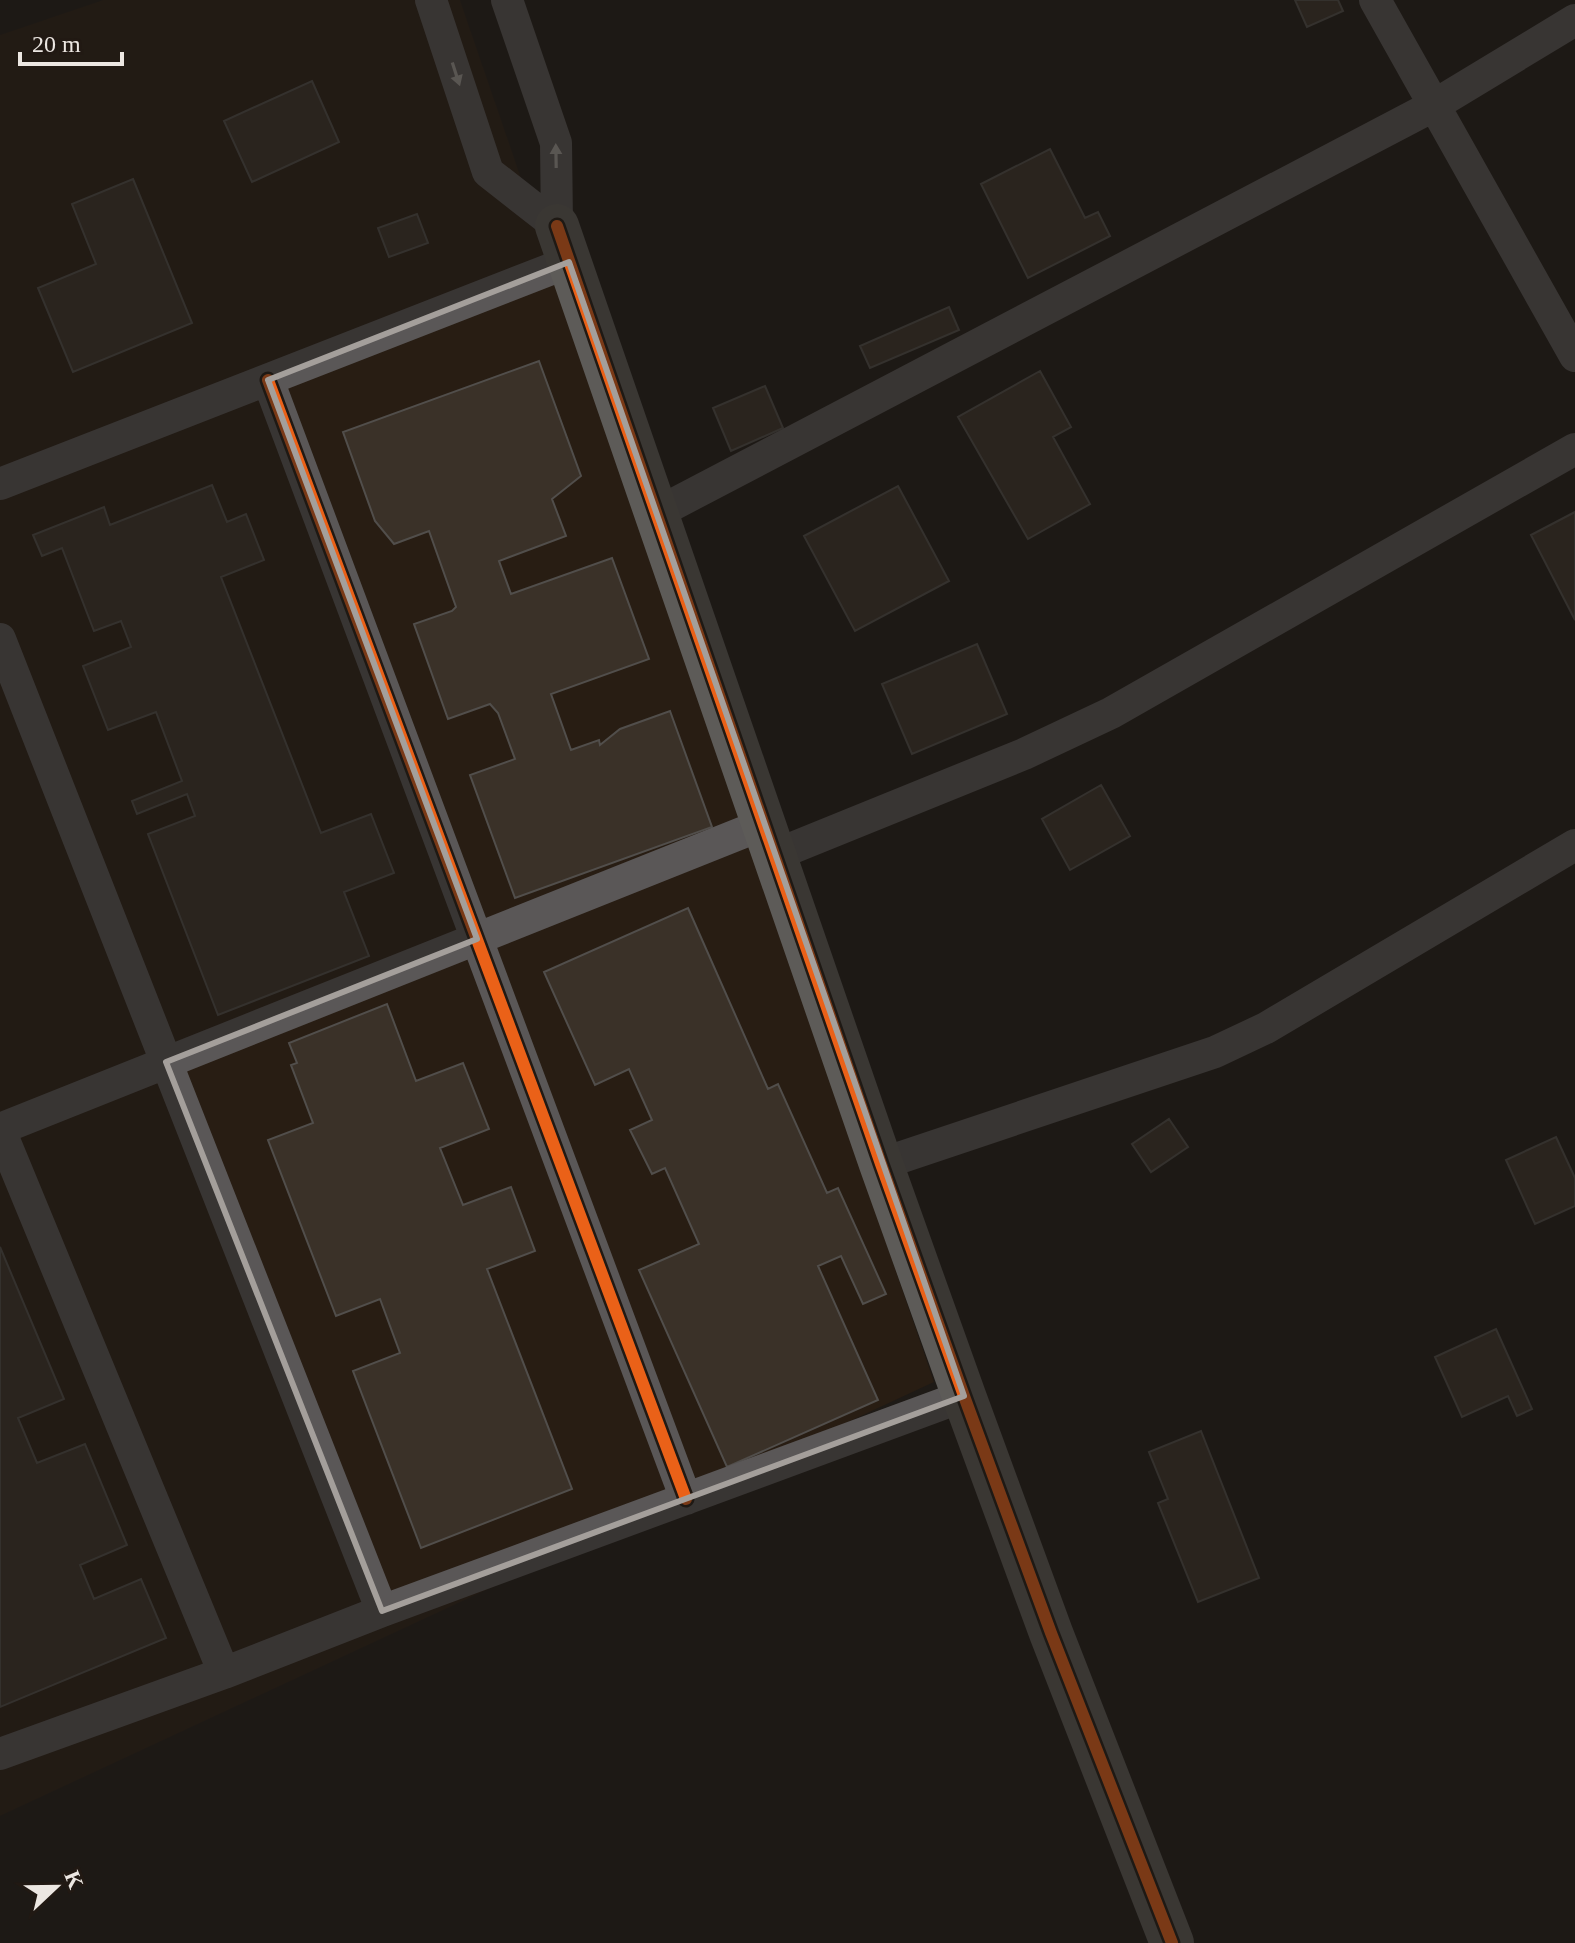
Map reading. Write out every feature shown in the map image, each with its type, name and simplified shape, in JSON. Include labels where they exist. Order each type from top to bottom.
[{"type":"street","points":[[431,0],[488,172],[563,244]]},
{"type":"street","points":[[507,0],[556,143],[563,244],[655,514],[964,1396],[1051,1633],[1172,1943]]},
{"type":"street","points":[[1375,0],[1575,356]]},
{"type":"street","points":[[655,514],[1433,106],[1575,20]]},
{"type":"street","points":[[0,484],[268,380],[563,244]]},
{"type":"street","points":[[268,380],[686,1499]]},
{"type":"street","points":[[224,1673],[0,1130],[477,939],[1024,754],[1111,713],[1575,449]]},
{"type":"street","points":[[0,639],[382,1611]]},
{"type":"street","points":[[881,1164],[1215,1052],[1266,1028],[1575,845]]},
{"type":"street","points":[[0,1754],[964,1396]]},
{"type":"highlighted area","points":[[569,262],[964,1396],[382,1611],[166,1062],[477,939],[268,380]]},
{"type":"shaded area","points":[[103,0],[460,0],[934,1382],[0,1816],[0,35]]},
{"type":"building","points":[[1295,0],[1338,0],[1343,11],[1307,27]]},
{"type":"building","points":[[312,81],[339,142],[252,182],[224,121]]},
{"type":"building","points":[[1050,149],[1085,218],[1098,212],[1110,236],[1028,278],[981,184]]},
{"type":"building","points":[[133,179],[192,323],[73,372],[38,288],[96,264],[72,204]]},
{"type":"building","points":[[417,214],[428,243],[389,257],[378,228]]},
{"type":"building","points":[[949,307],[959,330],[870,368],[860,346]]},
{"type":"building","points":[[539,361],[581,476],[552,499],[566,536],[499,561],[511,594],[612,558],[649,659],[551,694],[571,750],[599,740],[600,745],[620,729],[670,711],[712,827],[515,898],[470,775],[515,759],[498,713],[490,704],[448,719],[414,624],[456,607],[429,531],[394,544],[375,521],[343,432]]},
{"type":"building","points":[[1040,371],[1071,427],[1053,437],[1090,504],[1028,539],[958,417]]},
{"type":"building","points":[[765,386],[783,428],[731,451],[713,408]]},
{"type":"building","points":[[212,485],[227,522],[246,514],[264,560],[221,577],[321,833],[371,814],[394,873],[344,892],[369,956],[218,1015],[148,834],[195,816],[187,794],[137,814],[132,801],[182,781],[156,712],[108,730],[83,666],[131,647],[121,621],[94,631],[62,548],[42,556],[33,535],[104,507],[110,525]]},
{"type":"building","points":[[898,486],[949,581],[855,631],[804,536]]},
{"type":"building","points":[[1575,512],[1575,620],[1531,535]]},
{"type":"building","points":[[977,644],[1007,714],[912,754],[882,684]]},
{"type":"building","points":[[1101,785],[1130,836],[1070,870],[1042,819]]},
{"type":"building","points":[[688,908],[768,1089],[778,1084],[827,1193],[838,1188],[886,1294],[863,1304],[841,1256],[818,1266],[878,1400],[727,1467],[639,1270],[699,1244],[665,1168],[652,1174],[630,1130],[652,1120],[629,1069],[595,1085],[544,972]]},
{"type":"building","points":[[387,1004],[416,1081],[463,1063],[489,1129],[440,1148],[463,1205],[511,1187],[535,1251],[487,1269],[572,1489],[421,1548],[353,1371],[400,1353],[380,1299],[336,1316],[268,1140],[313,1123],[291,1065],[297,1063],[289,1043]]},
{"type":"building","points":[[1169,1119],[1188,1147],[1151,1172],[1132,1144]]},
{"type":"building","points":[[1556,1137],[1575,1178],[1575,1206],[1535,1224],[1506,1160]]},
{"type":"building","points":[[0,1247],[64,1399],[18,1418],[37,1463],[85,1444],[127,1545],[80,1565],[94,1599],[141,1579],[166,1638],[0,1707]]},
{"type":"building","points":[[1496,1329],[1532,1409],[1517,1416],[1508,1396],[1462,1417],[1435,1357]]},
{"type":"building","points":[[1201,1431],[1259,1578],[1198,1602],[1158,1503],[1168,1499],[1149,1452]]},
{"type":"cycle path","points":[[557,226],[964,1396],[1051,1633],[1172,1943]]},
{"type":"cycle path","points":[[268,380],[686,1499]]}]
